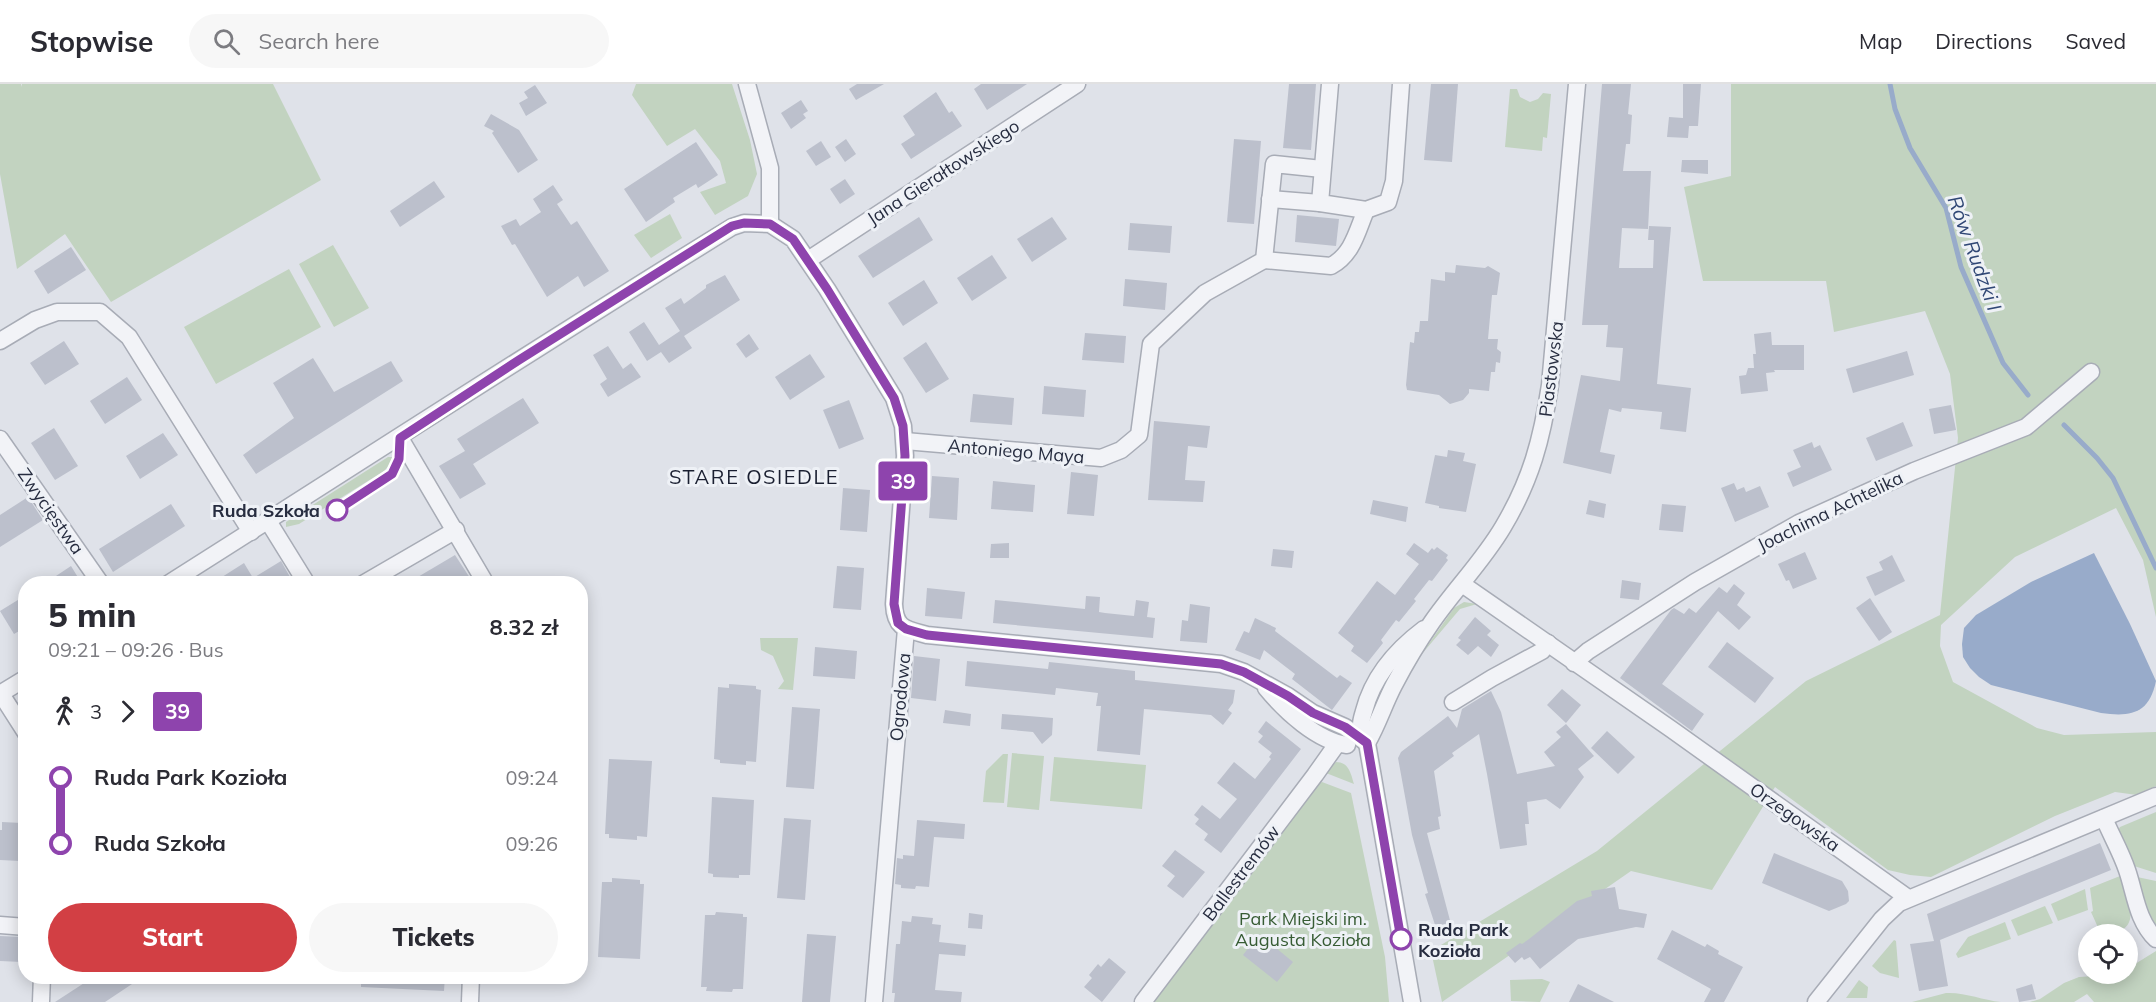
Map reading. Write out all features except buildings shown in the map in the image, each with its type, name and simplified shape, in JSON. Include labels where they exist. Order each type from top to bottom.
[{"type":"street","points":[[181,576],[732,226],[744,223],[770,224],[770,168],[747,84]]},
{"type":"street","name":"Jana Gierałtowskiego","points":[[808,260],[1077,84]]},
{"type":"street","points":[[1320,203],[1330,84]]},
{"type":"street","points":[[1270,199],[1366,210],[1388,202],[1394,181],[1401,84]]},
{"type":"street","name":"Piastowska","points":[[1367,743],[1377,726],[1393,686],[1432,623],[1503,528],[1526,484],[1540,445],[1550,386],[1556,329],[1577,84]]},
{"type":"street","points":[[1322,169],[1274,164],[1264,260],[1331,266],[1341,261],[1349,252],[1366,210]]},
{"type":"street","name":"Ogrodowa","points":[[770,224],[793,239],[808,260],[894,398],[903,426],[894,604],[898,623],[906,629],[874,1002]]},
{"type":"street","name":"Antoniego Maya","points":[[904,441],[1101,458],[1121,450],[1139,435],[1151,344],[1205,293],[1264,260]]},
{"type":"street","points":[[0,341],[35,320],[57,312],[100,312],[129,337],[251,532]]},
{"type":"street","name":"Joachima Achtelika","points":[[1574,663],[1588,651],[1695,582],[1799,523],[1914,471],[2026,427],[2091,372]]},
{"type":"street","points":[[400,438],[482,576]]},
{"type":"street","name":"Zwycięstwa","points":[[0,439],[95,576]]},
{"type":"street","points":[[268,521],[302,576]]},
{"type":"street","points":[[377,576],[456,530]]},
{"type":"street","name":"Orzegowska","points":[[1462,584],[1908,898]]},
{"type":"street","points":[[906,629],[927,635],[1221,664],[1244,672],[1288,696],[1313,713],[1345,727],[1367,743],[1412,1002]]},
{"type":"street","points":[[1453,702],[1542,651],[1548,643]]},
{"type":"street","points":[[18,683],[1,694],[18,721]]},
{"type":"street","points":[[1262,683],[1280,705],[1304,725],[1337,744],[1353,746],[1367,743]]},
{"type":"street","name":"Ballestremów","points":[[1143,1002],[1316,775],[1337,744]]},
{"type":"street","points":[[1816,1002],[1882,919],[1899,903],[2156,796]]},
{"type":"street","points":[[2104,818],[2127,870],[2135,903],[2149,933],[2156,939]]},
{"type":"street","points":[[0,925],[18,926]]},
{"type":"street","points":[[41,1002],[42,984]]},
{"type":"street","points":[[470,1002],[471,984]]},
{"type":"green space","points":[[0,84],[21,84],[21,87],[22,84],[273,84],[321,180],[111,302],[65,234],[17,269],[0,174]]},
{"type":"green space","points":[[636,84],[732,84],[750,140],[757,174],[748,196],[715,215],[700,192],[726,183],[720,161],[695,129],[667,146],[632,95]]},
{"type":"green space","points":[[1731,84],[2156,84],[2156,617],[2143,560],[2116,508],[2015,557],[1941,625],[1940,646],[1953,682],[2037,728],[2064,735],[2156,732],[2156,786],[2137,795],[2115,792],[2055,816],[1931,877],[1888,870],[1775,787],[1712,890],[1631,871],[1442,1002],[1431,951],[1597,851],[1806,681],[1940,615],[1958,438],[1950,374],[1925,311],[1834,332],[1826,281],[1703,281],[1684,187],[1731,176]]},
{"type":"green space","points":[[1510,89],[1517,89],[1520,97],[1530,102],[1538,99],[1543,93],[1551,94],[1547,138],[1543,137],[1542,151],[1505,147]]},
{"type":"green space","points":[[670,214],[682,238],[651,258],[634,235]]},
{"type":"green space","points":[[333,245],[369,308],[334,327],[299,264]]},
{"type":"green space","points":[[289,269],[321,327],[216,384],[184,327]]},
{"type":"green space","points":[[388,457],[395,459],[384,471],[299,524],[286,527],[286,522]]},
{"type":"green space","points":[[1464,602],[1477,604],[1460,609],[1421,655],[1454,608]]},
{"type":"green space","points":[[760,638],[798,638],[793,690],[778,689],[784,681],[773,656],[761,650]]},
{"type":"green space","points":[[1012,753],[1044,756],[1039,810],[1007,807]]},
{"type":"green space","points":[[1003,754],[1008,754],[1004,803],[983,802],[986,771]]},
{"type":"green space","points":[[1054,757],[1146,765],[1142,809],[1050,801]]},
{"type":"green space","points":[[1336,762],[1347,766],[1354,784],[1326,773]]},
{"type":"green space","name":"Park Miejski im. Augusta Kozioła","points":[[1322,782],[1351,793],[1385,957],[1389,1002],[1152,1002],[1319,783]]},
{"type":"green space","points":[[2156,812],[2156,873],[2134,866],[2118,830],[2120,827]]},
{"type":"green space","points":[[2120,876],[2130,906],[2131,915],[2128,924],[2096,924],[2091,912],[2093,911],[2090,888]]},
{"type":"green space","points":[[2137,877],[2156,881],[2156,933],[2152,929]]},
{"type":"green space","points":[[2085,889],[2088,910],[2058,921],[2051,904]]},
{"type":"green space","points":[[2045,906],[2053,923],[2018,936],[2011,920]]},
{"type":"green space","points":[[2005,922],[2011,939],[1958,958],[1956,954],[1968,937]]},
{"type":"green space","points":[[1894,940],[1896,941],[1899,978],[1880,973],[1872,966]]},
{"type":"green space","points":[[2156,951],[2156,1002],[2094,1002],[2087,994],[2074,1002],[2030,1002],[2040,999],[2064,983],[2078,977],[2078,984],[2138,984],[2138,962]]},
{"type":"green space","points":[[1542,979],[1550,982],[1540,1002],[1511,1001],[1510,980]]},
{"type":"green space","points":[[1859,980],[1868,987],[1867,998],[1846,998]]},
{"type":"green space","points":[[1946,993],[1960,994],[2001,1002],[1912,1002]]},
{"type":"water","points":[[2094,553],[2156,681],[2149,700],[2143,707],[2130,713],[2101,713],[1991,685],[1970,668],[1963,657],[1962,644],[1964,628],[1976,615],[2031,582]]},
{"type":"waterway","name":"Rów Rudzki I","points":[[1890,84],[1895,109],[1910,148],[1946,208],[1961,267],[2003,363],[2028,395]]},
{"type":"waterway","name":"Rów Rudzki I","points":[[2064,425],[2097,458],[2113,478],[2156,568]]},
{"type":"bus line","name":"39","points":[[337,510],[392,474],[399,459],[400,438],[732,226],[756,222],[770,224],[793,239],[808,260],[886,383],[900,411],[905,456],[894,604],[894,614],[898,623],[906,629],[927,635],[1221,664],[1254,677],[1313,713],[1345,727],[1367,743],[1401,939]]},
{"type":"place","name":"Ruda Szkoła","points":[[337,510]]},
{"type":"place","name":"Ruda Park Kozioła","points":[[1401,939]]},
{"type":"district","name":"STARE OSIEDLE","points":[[754,476]]}]
